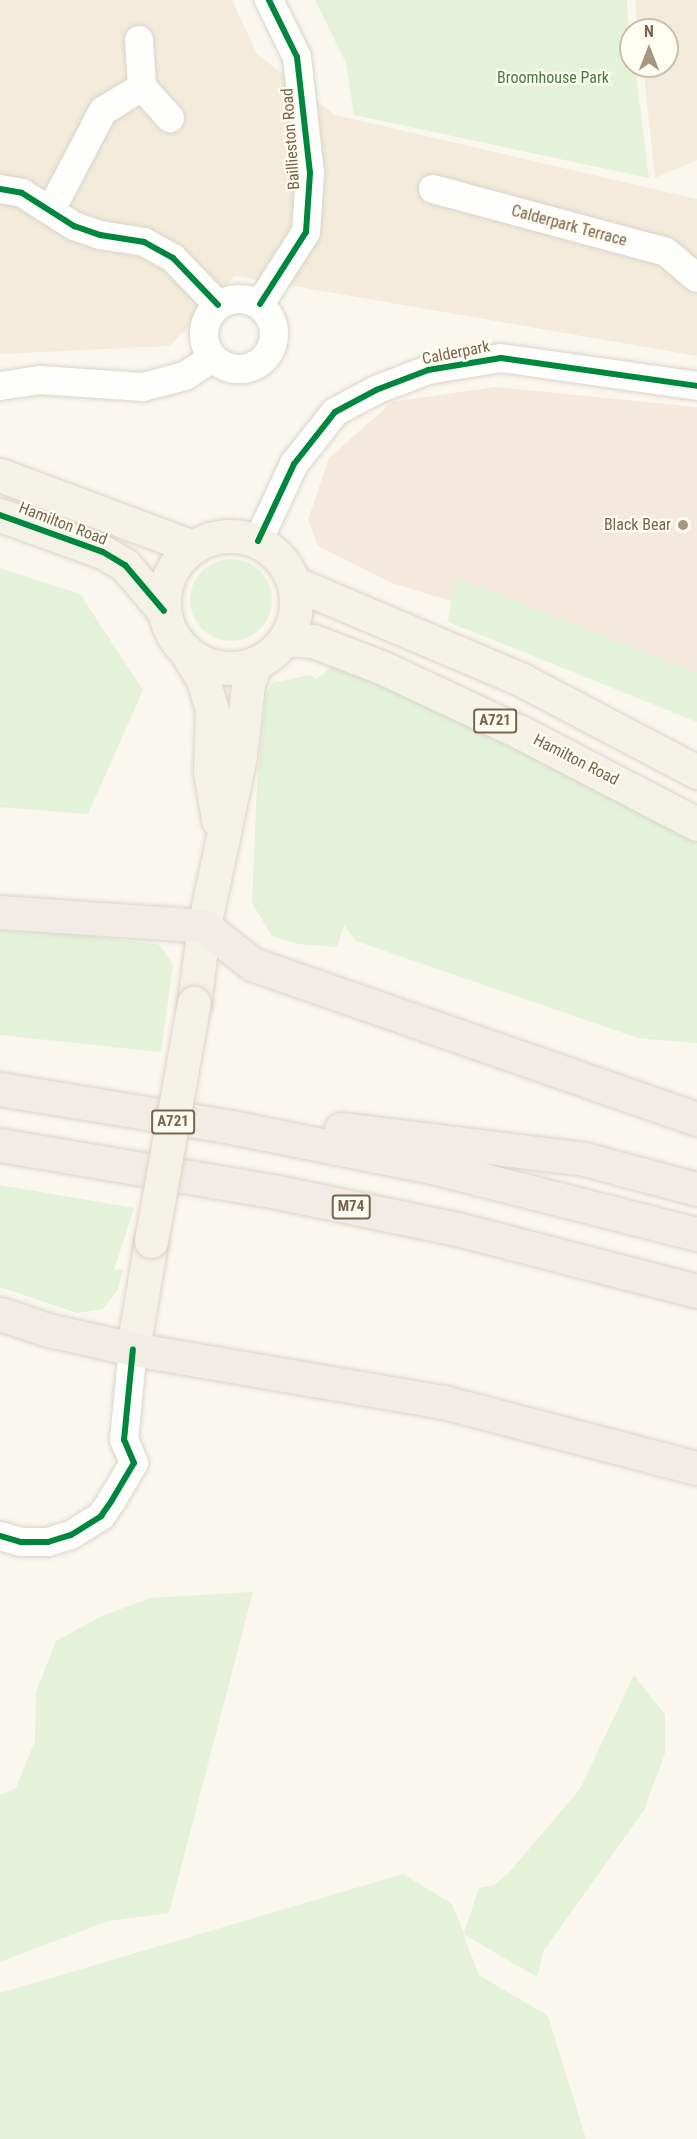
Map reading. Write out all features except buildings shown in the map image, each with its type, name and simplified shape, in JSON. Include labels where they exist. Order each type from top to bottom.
[{"type":"highway","points":[[0,912],[204,926],[252,964],[697,1119]]},
{"type":"highway","points":[[0,1087],[584,1159],[697,1189]]},
{"type":"highway","points":[[0,1087],[231,1126],[432,1167],[697,1234]]},
{"type":"highway","name":"M74","points":[[0,1145],[266,1190],[446,1227],[697,1291]]},
{"type":"highway","points":[[0,1314],[48,1330],[133,1349],[443,1402],[697,1468]]},
{"type":"main road","name":"Hamilton Road","points":[[0,475],[193,547]]},
{"type":"main road","name":"Hamilton Road","points":[[0,515],[103,552],[125,565],[164,611]]},
{"type":"main road","points":[[164,611],[170,573],[193,547],[224,536],[258,542],[284,563],[294,583],[296,604],[285,639],[255,663],[221,667],[204,662],[184,649]]},
{"type":"main road","points":[[294,583],[522,680],[697,772]]},
{"type":"main road","name":"A721","points":[[164,611],[175,638],[203,680],[212,710],[210,771],[220,837]]},
{"type":"main road","name":"Hamilton Road","points":[[285,639],[313,641],[381,667],[520,732],[697,824]]},
{"type":"main road","name":"A721","points":[[133,1349],[194,1003],[204,926],[220,837],[240,757],[248,685],[255,663]]},
{"type":"street","name":"Baillieston Road","points":[[260,304],[306,232],[310,173],[297,57],[269,0]]},
{"type":"street","points":[[139,40],[142,87],[171,118]]},
{"type":"street","points":[[52,208],[103,111],[142,87]]},
{"type":"street","points":[[0,189],[22,193],[52,208],[74,226],[100,235],[144,243],[173,258],[218,304]]},
{"type":"street","name":"Calderpark Terrace","points":[[433,189],[666,252],[697,278]]},
{"type":"street","points":[[239,297],[260,304],[273,322],[275,335],[270,352],[247,369],[229,368],[213,358],[203,340],[205,321],[218,304],[239,297]]},
{"type":"street","points":[[0,386],[40,380],[143,387],[185,376],[213,358]]},
{"type":"street","name":"Calderpark","points":[[258,542],[294,464],[335,412],[376,390],[428,370],[501,358],[669,379],[697,386]]},
{"type":"street","name":"Calderpark","points":[[669,379],[697,378]]},
{"type":"street","points":[[0,1536],[21,1542],[48,1542],[71,1535],[101,1516],[134,1463],[124,1440],[133,1349]]},
{"type":"shaded area","points":[[0,0],[232,0],[257,54],[335,115],[697,199],[697,356],[235,276],[170,346],[0,354]]},
{"type":"shaded area","points":[[635,0],[697,0],[697,160],[655,178],[644,78],[679,78],[679,18],[637,18]]},
{"type":"shaded area","points":[[495,387],[697,407],[697,673],[456,578],[451,601],[392,583],[318,546],[308,520],[329,458],[392,402]]},
{"type":"green space","name":"Broomhouse Park","points":[[315,0],[627,0],[628,18],[619,18],[619,78],[636,78],[649,178],[354,115],[346,63]]},
{"type":"green space","points":[[231,559],[247,563],[260,571],[268,584],[272,600],[268,616],[260,629],[247,637],[231,641],[215,637],[202,629],[194,616],[190,600],[194,584],[202,571],[215,563]]},
{"type":"green space","points":[[0,568],[80,594],[143,690],[88,814],[0,807]]},
{"type":"green space","points":[[455,577],[697,673],[697,722],[448,622]]},
{"type":"green space","points":[[336,663],[360,668],[697,835],[697,1043],[638,1038],[356,941],[344,925],[337,947],[297,944],[272,936],[252,903],[257,785],[266,695],[272,683],[310,675],[317,679]]},
{"type":"green space","points":[[0,922],[160,945],[173,965],[161,1052],[0,1035]]},
{"type":"green space","points":[[0,1185],[134,1208],[114,1270],[123,1269],[118,1289],[103,1309],[77,1313],[0,1287]]},
{"type":"green space","points":[[253,1592],[169,1913],[108,1921],[0,1962],[0,1795],[16,1788],[35,1741],[36,1692],[56,1641],[100,1617],[150,1598]]},
{"type":"green space","points":[[634,1675],[665,1715],[665,1753],[644,1810],[544,1950],[537,1977],[463,1934],[479,1975],[548,2016],[586,2139],[0,2139],[0,1993],[403,1874],[452,1904],[464,1933],[479,1888],[495,1885],[512,1869],[580,1789]]},
{"type":"cycle path","points":[[260,304],[306,232],[310,173],[297,57],[269,0]]},
{"type":"cycle path","points":[[0,189],[22,193],[74,226],[100,235],[144,242],[173,258],[218,305]]},
{"type":"cycle path","points":[[258,541],[294,464],[335,412],[376,390],[428,370],[501,358],[697,386]]},
{"type":"cycle path","points":[[0,515],[103,552],[125,565],[164,611]]},
{"type":"cycle path","points":[[0,1536],[21,1542],[48,1542],[71,1535],[101,1516],[134,1463],[124,1440],[133,1349]]},
{"type":"place","name":"Black Bear","points":[[683,525]]}]
